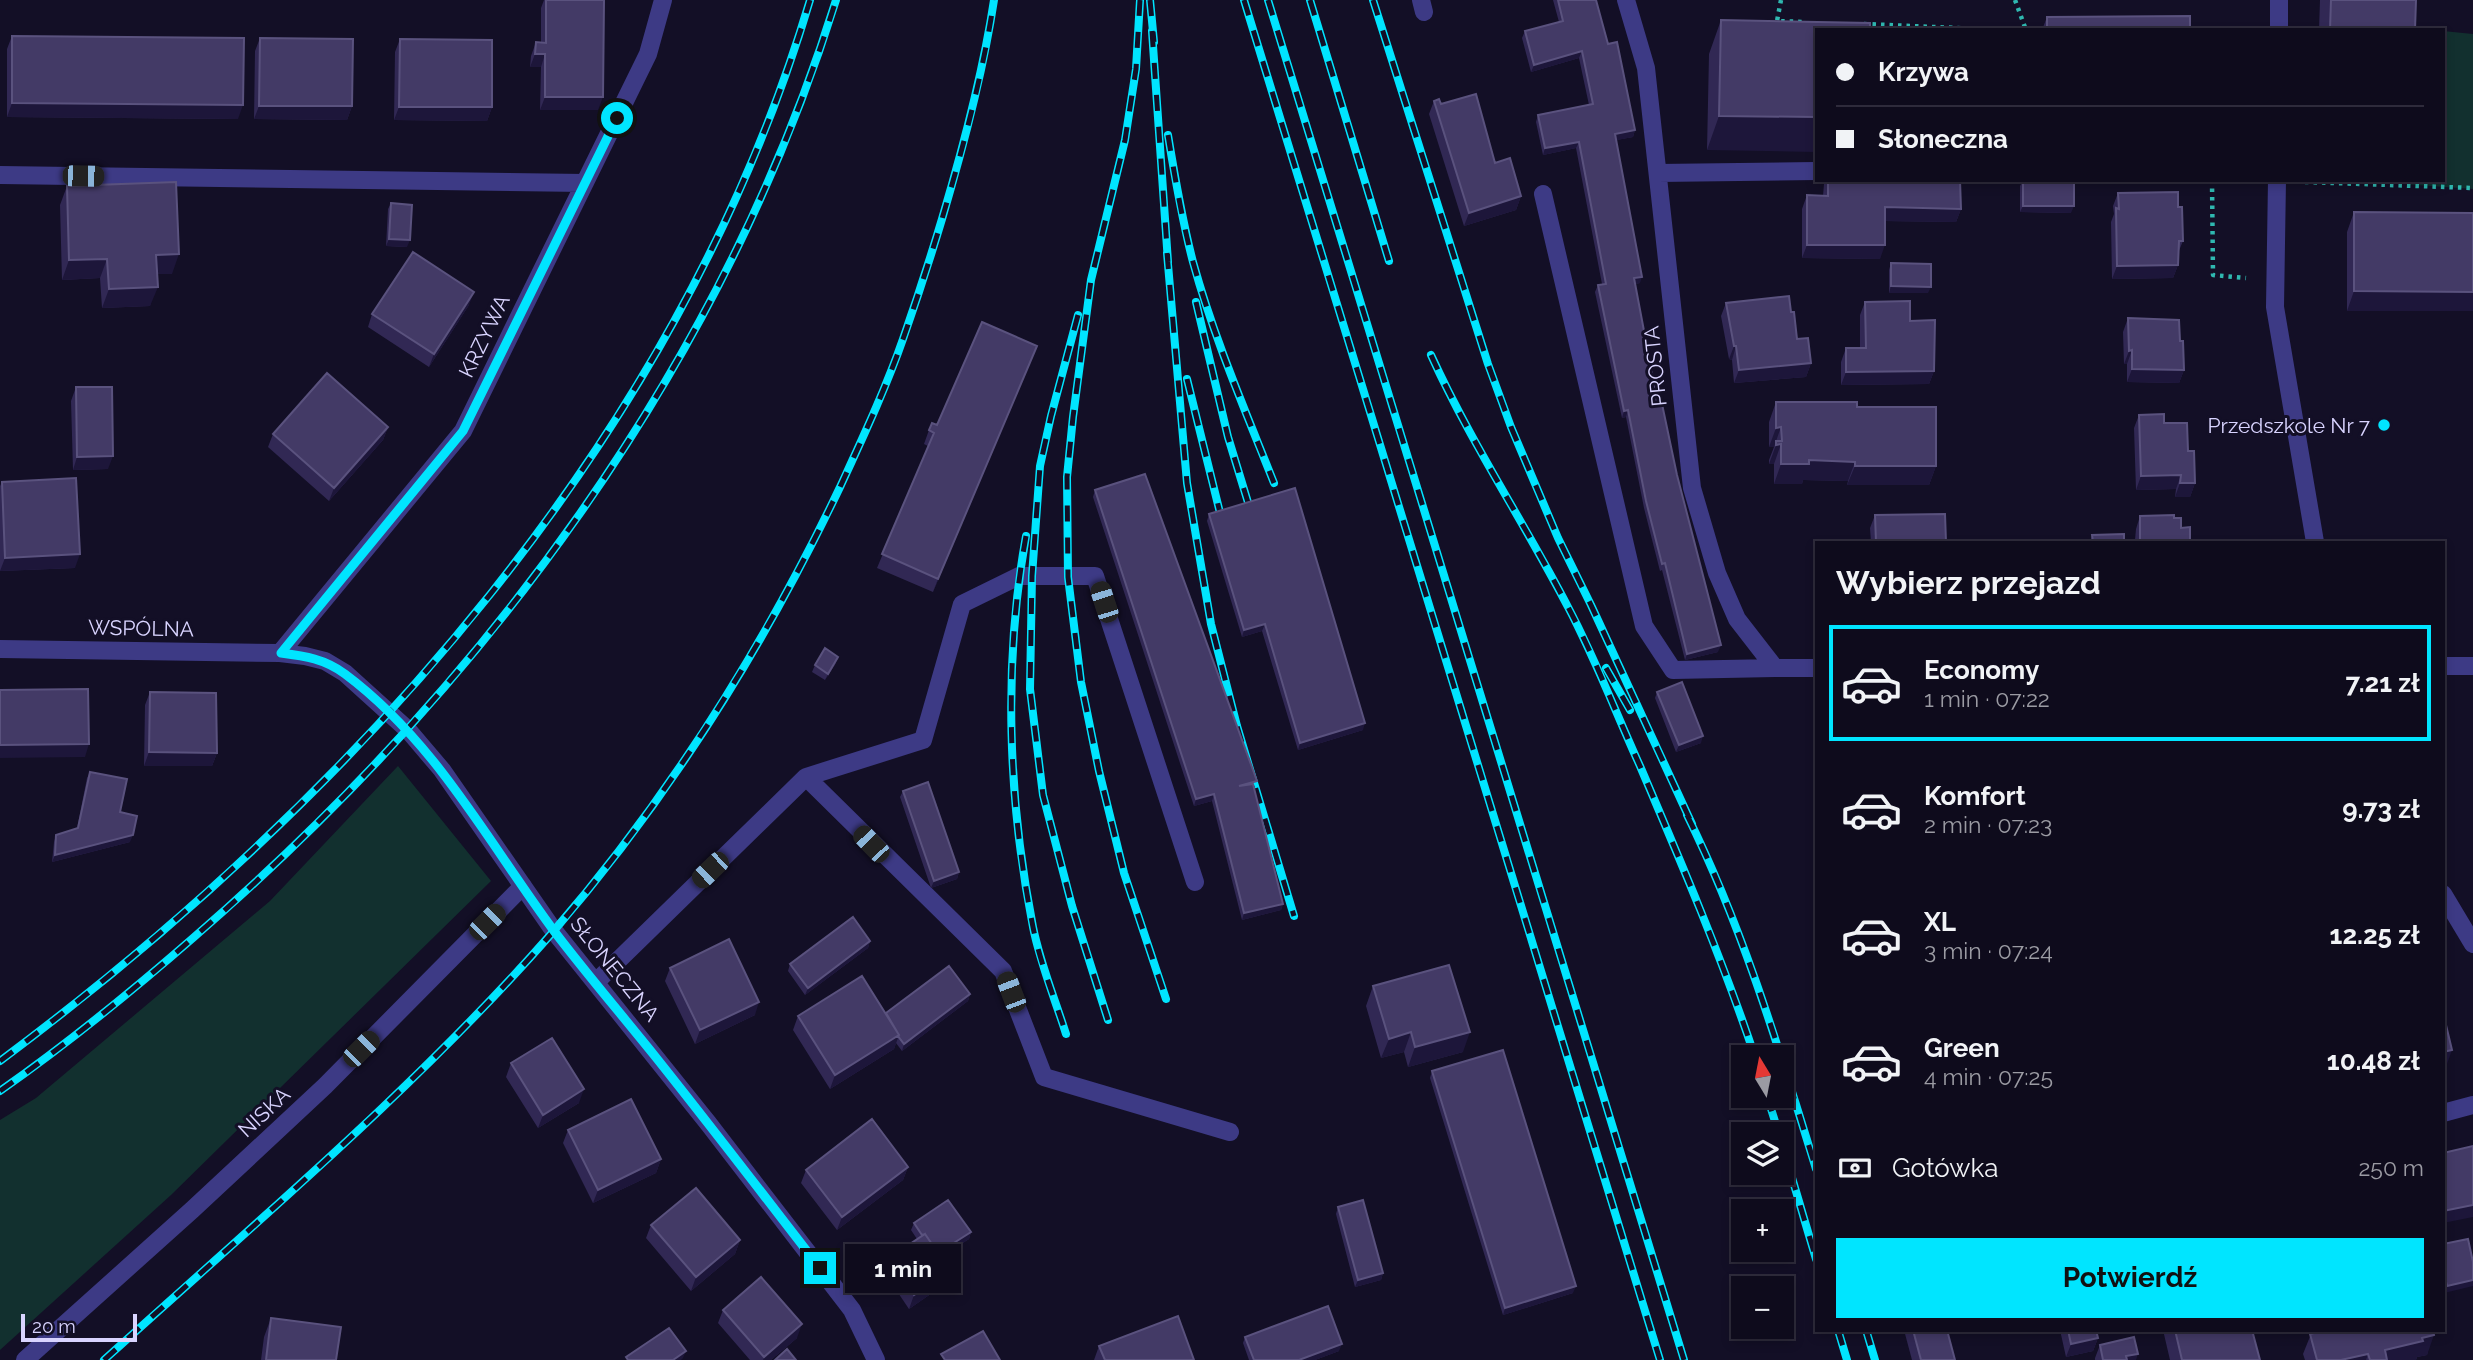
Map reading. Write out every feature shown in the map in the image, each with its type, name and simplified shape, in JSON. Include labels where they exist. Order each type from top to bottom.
[{"type":"street","name":"KRZYWA","points":[[281,653],[463,431],[648,54],[663,0]]},
{"type":"street","name":"PROSTA","points":[[1626,0],[1646,68],[1692,488],[1717,573],[1737,619],[1775,668]]},
{"type":"street","points":[[2279,0],[2279,28]]},
{"type":"street","points":[[1658,173],[1815,171]]},
{"type":"street","points":[[0,174],[585,183]]},
{"type":"street","points":[[2277,182],[2275,307],[2315,541]]},
{"type":"street","points":[[1543,194],[1644,626],[1673,670],[1815,668]]},
{"type":"street","points":[[596,982],[806,777],[923,740],[962,604],[1019,576],[1095,576],[1195,882]]},
{"type":"street","name":"WSPÓLNA","points":[[0,649],[281,653]]},
{"type":"street","name":"SŁONECZNA","points":[[281,653],[326,661],[345,673],[390,713],[442,770],[554,931],[708,1123],[852,1310],[876,1360]]},
{"type":"street","points":[[2445,666],[2473,666]]},
{"type":"street","points":[[806,777],[1003,971],[1044,1077],[1230,1132]]},
{"type":"street","name":"NISKA","points":[[25,1360],[192,1210],[324,1086],[523,886]]},
{"type":"street","points":[[2445,897],[2473,944]]},
{"type":"street","points":[[2445,1112],[2473,1105]]},
{"type":"path","points":[[1781,0],[1777,21],[1803,22]]},
{"type":"path","points":[[2015,0],[2025,28]]},
{"type":"path","points":[[1857,24],[1953,28]]},
{"type":"path","points":[[2212,182],[2213,275],[2275,281]]},
{"type":"path","points":[[2305,182],[2473,188]]},
{"type":"green space","points":[[2445,31],[2473,34],[2473,189],[2403,184],[2445,182]]},
{"type":"green space","points":[[398,766],[491,881],[171,1195],[0,1350],[0,1120],[36,1098],[270,901]]},
{"type":"building","points":[[546,0],[604,0],[603,97],[545,97],[545,54],[535,54],[536,42],[546,43]]},
{"type":"building","points":[[1558,0],[1596,0],[1608,44],[1617,42],[1635,130],[1615,134],[1642,277],[1634,278],[1658,405],[1662,404],[1677,475],[1721,645],[1687,654],[1665,563],[1662,564],[1646,501],[1628,410],[1624,411],[1598,285],[1606,284],[1579,142],[1545,148],[1538,115],[1593,104],[1582,51],[1534,65],[1525,31],[1563,21]]},
{"type":"building","points":[[2331,0],[2416,0],[2415,28],[2330,28]]},
{"type":"building","points":[[2190,16],[2190,28],[2047,28],[2047,17]]},
{"type":"building","points":[[1721,20],[1870,23],[1870,28],[1815,28],[1815,117],[1719,116]]},
{"type":"building","points":[[12,36],[244,38],[243,105],[12,103]]},
{"type":"building","points":[[260,38],[353,39],[352,106],[259,106]]},
{"type":"building","points":[[400,39],[492,40],[492,107],[399,107]]},
{"type":"building","points":[[1476,94],[1495,163],[1510,158],[1521,196],[1469,213],[1434,101],[1439,99],[1441,104]]},
{"type":"building","points":[[176,182],[179,254],[156,255],[158,287],[109,289],[107,259],[69,260],[67,186]]},
{"type":"building","points":[[1828,182],[1960,182],[1961,209],[1885,207],[1885,245],[1807,245],[1807,195],[1828,196]]},
{"type":"building","points":[[2023,182],[2074,182],[2074,206],[2023,206]]},
{"type":"building","points":[[2178,192],[2178,207],[2182,207],[2183,241],[2179,241],[2178,265],[2117,266],[2118,193]]},
{"type":"building","points":[[391,203],[412,205],[410,240],[389,239]]},
{"type":"building","points":[[2354,212],[2473,213],[2473,292],[2354,291]]},
{"type":"building","points":[[413,252],[474,292],[434,354],[372,314]]},
{"type":"building","points":[[1891,263],[1931,264],[1931,287],[1891,286]]},
{"type":"building","points":[[1789,296],[1797,339],[1808,338],[1811,363],[1739,370],[1726,303]]},
{"type":"building","points":[[1910,301],[1910,321],[1935,320],[1934,371],[1846,372],[1846,348],[1866,348],[1865,302]]},
{"type":"building","points":[[2128,318],[2179,320],[2184,370],[2132,369]]},
{"type":"building","points":[[982,322],[1037,346],[938,579],[882,554],[934,433],[929,430],[932,423],[937,425]]},
{"type":"building","points":[[327,373],[388,427],[334,488],[273,434]]},
{"type":"building","points":[[76,387],[112,387],[113,456],[77,457]]},
{"type":"building","points":[[1776,402],[1857,402],[1857,407],[1936,407],[1936,466],[1855,466],[1855,462],[1809,460],[1809,464],[1781,464],[1781,444],[1776,445],[1776,441],[1782,441],[1781,427],[1776,428]]},
{"type":"building","points":[[2164,414],[2164,423],[2187,423],[2188,451],[2194,451],[2195,483],[2180,483],[2181,475],[2141,476],[2139,415]]},
{"type":"building","points":[[1145,474],[1257,781],[1239,786],[1253,784],[1283,904],[1244,913],[1214,794],[1196,799],[1095,490]]},
{"type":"building","points":[[76,478],[80,554],[5,558],[2,482]]},
{"type":"building","points":[[1295,488],[1365,723],[1300,743],[1265,624],[1244,630],[1209,514]]},
{"type":"building","points":[[1945,514],[1946,541],[1876,541],[1875,515]]},
{"type":"building","points":[[2174,515],[2174,518],[2181,518],[2181,528],[2190,527],[2190,541],[2093,541],[2092,535],[2124,534],[2124,540],[2140,540],[2140,516]]},
{"type":"building","points":[[825,648],[838,657],[828,674],[815,665]]},
{"type":"building","points":[[1682,682],[1703,736],[1679,745],[1657,692]]},
{"type":"building","points":[[88,689],[89,744],[0,745],[0,690]]},
{"type":"building","points":[[150,692],[216,693],[217,753],[149,752]]},
{"type":"building","points":[[90,772],[127,779],[120,812],[137,816],[133,835],[55,855],[56,835],[78,828]]},
{"type":"building","points":[[928,782],[959,872],[934,881],[903,791]]},
{"type":"building","points":[[853,917],[870,941],[808,988],[790,964]]},
{"type":"building","points":[[729,939],[759,1002],[700,1030],[670,968]]},
{"type":"building","points":[[1449,965],[1470,1032],[1415,1047],[1411,1032],[1389,1039],[1373,986]]},
{"type":"building","points":[[949,966],[970,994],[904,1044],[886,1013]]},
{"type":"building","points":[[862,976],[899,1035],[835,1075],[798,1016]]},
{"type":"building","points":[[2445,1025],[2452,1050],[2445,1052]]},
{"type":"building","points":[[552,1038],[584,1089],[543,1115],[511,1063]]},
{"type":"building","points":[[1503,1050],[1576,1286],[1505,1308],[1432,1071]]},
{"type":"building","points":[[631,1099],[661,1159],[598,1190],[568,1130]]},
{"type":"building","points":[[872,1119],[908,1167],[842,1217],[806,1170]]},
{"type":"building","points":[[2473,1146],[2473,1205],[2445,1211],[2445,1153]]},
{"type":"building","points":[[696,1188],[740,1240],[696,1277],[651,1225]]},
{"type":"building","points":[[948,1200],[971,1232],[938,1253],[914,1223]]},
{"type":"building","points":[[1363,1200],[1383,1273],[1358,1280],[1338,1207]]},
{"type":"building","points":[[925,1234],[950,1270],[914,1295],[889,1258]]},
{"type":"building","points":[[2468,1239],[2473,1262],[2473,1280],[2447,1286],[2445,1244]]},
{"type":"building","points":[[761,1277],[802,1324],[764,1357],[723,1310]]},
{"type":"building","points":[[1328,1306],[1342,1344],[1299,1360],[1254,1360],[1245,1337]]},
{"type":"building","points":[[1178,1316],[1194,1360],[1105,1360],[1099,1346]]},
{"type":"building","points":[[271,1318],[341,1327],[336,1360],[266,1360]]},
{"type":"building","points":[[669,1328],[686,1351],[673,1360],[628,1360],[626,1357]]},
{"type":"building","points":[[983,1331],[1000,1360],[945,1360],[941,1354]]},
{"type":"building","points":[[1914,1332],[1948,1332],[1955,1360],[1921,1360]]},
{"type":"building","points":[[2068,1332],[2096,1332],[2098,1338],[2071,1344]]},
{"type":"building","points":[[2175,1332],[2253,1332],[2260,1360],[2182,1360]]},
{"type":"building","points":[[2433,1332],[2434,1335],[2422,1338],[2423,1341],[2385,1350],[2387,1360],[2370,1360],[2368,1354],[2341,1360],[2317,1360],[2310,1334]]},
{"type":"building","points":[[2134,1337],[2138,1354],[2126,1356],[2127,1360],[2103,1360],[2100,1345]]},
{"type":"building","points":[[787,1349],[796,1360],[775,1360]]},
{"type":"railway","points":[[0,1061],[132,957],[259,844],[379,723],[490,594],[591,457],[679,312],[753,160],[810,0]]},
{"type":"railway","points":[[0,1091],[146,978],[299,841],[400,737],[494,628],[580,513],[658,393],[728,267],[787,136],[836,0]]},
{"type":"railway","points":[[104,1360],[391,1100],[500,990],[595,882],[712,719],[812,545],[889,376],[942,219],[978,83],[994,0]]},
{"type":"railway","points":[[1140,0],[1136,69],[1125,140],[1091,280],[1073,417],[1067,477],[1068,577],[1081,682],[1099,771],[1124,873],[1166,999]]},
{"type":"railway","points":[[1150,0],[1154,42]]},
{"type":"railway","points":[[1244,0],[1660,1360]]},
{"type":"railway","points":[[1268,0],[1684,1360]]},
{"type":"railway","points":[[1310,0],[1389,261]]},
{"type":"railway","points":[[1373,0],[1488,364],[1511,427],[1558,538],[1692,824]]},
{"type":"railway","points":[[1152,31],[1168,262]]},
{"type":"railway","points":[[1168,135],[1185,230],[1201,290],[1230,374],[1274,483]]},
{"type":"railway","points":[[1167,253],[1187,483],[1211,624],[1237,726],[1294,916]]},
{"type":"railway","points":[[1196,302],[1228,437],[1254,522]]},
{"type":"railway","points":[[1078,315],[1040,466],[1032,576],[1030,689],[1043,795],[1072,906],[1108,1020]]},
{"type":"railway","points":[[1431,355],[1463,420],[1551,575],[1587,646],[1700,910],[1751,1045]]},
{"type":"railway","points":[[1187,379],[1224,529]]},
{"type":"railway","points":[[1026,536],[1014,633],[1014,781],[1018,830],[1033,927],[1066,1034]]},
{"type":"railway","points":[[1606,668],[1630,710]]},
{"type":"railway","points":[[1687,815],[1743,945],[1815,1166]]},
{"type":"railway","points":[[1771,1108],[1775,1122]]},
{"type":"railway","points":[[1794,1185],[1815,1256]]},
{"type":"railway","points":[[1839,1332],[1847,1360]]},
{"type":"railway","points":[[1867,1332],[1875,1360]]},
{"type":"place","name":"Przedszkole Nr 7","points":[[2384,425]]},
{"type":"route","points":[[617,118],[463,431],[281,653],[326,661],[345,673],[408,730],[442,770],[554,931],[820,1268]]}]
